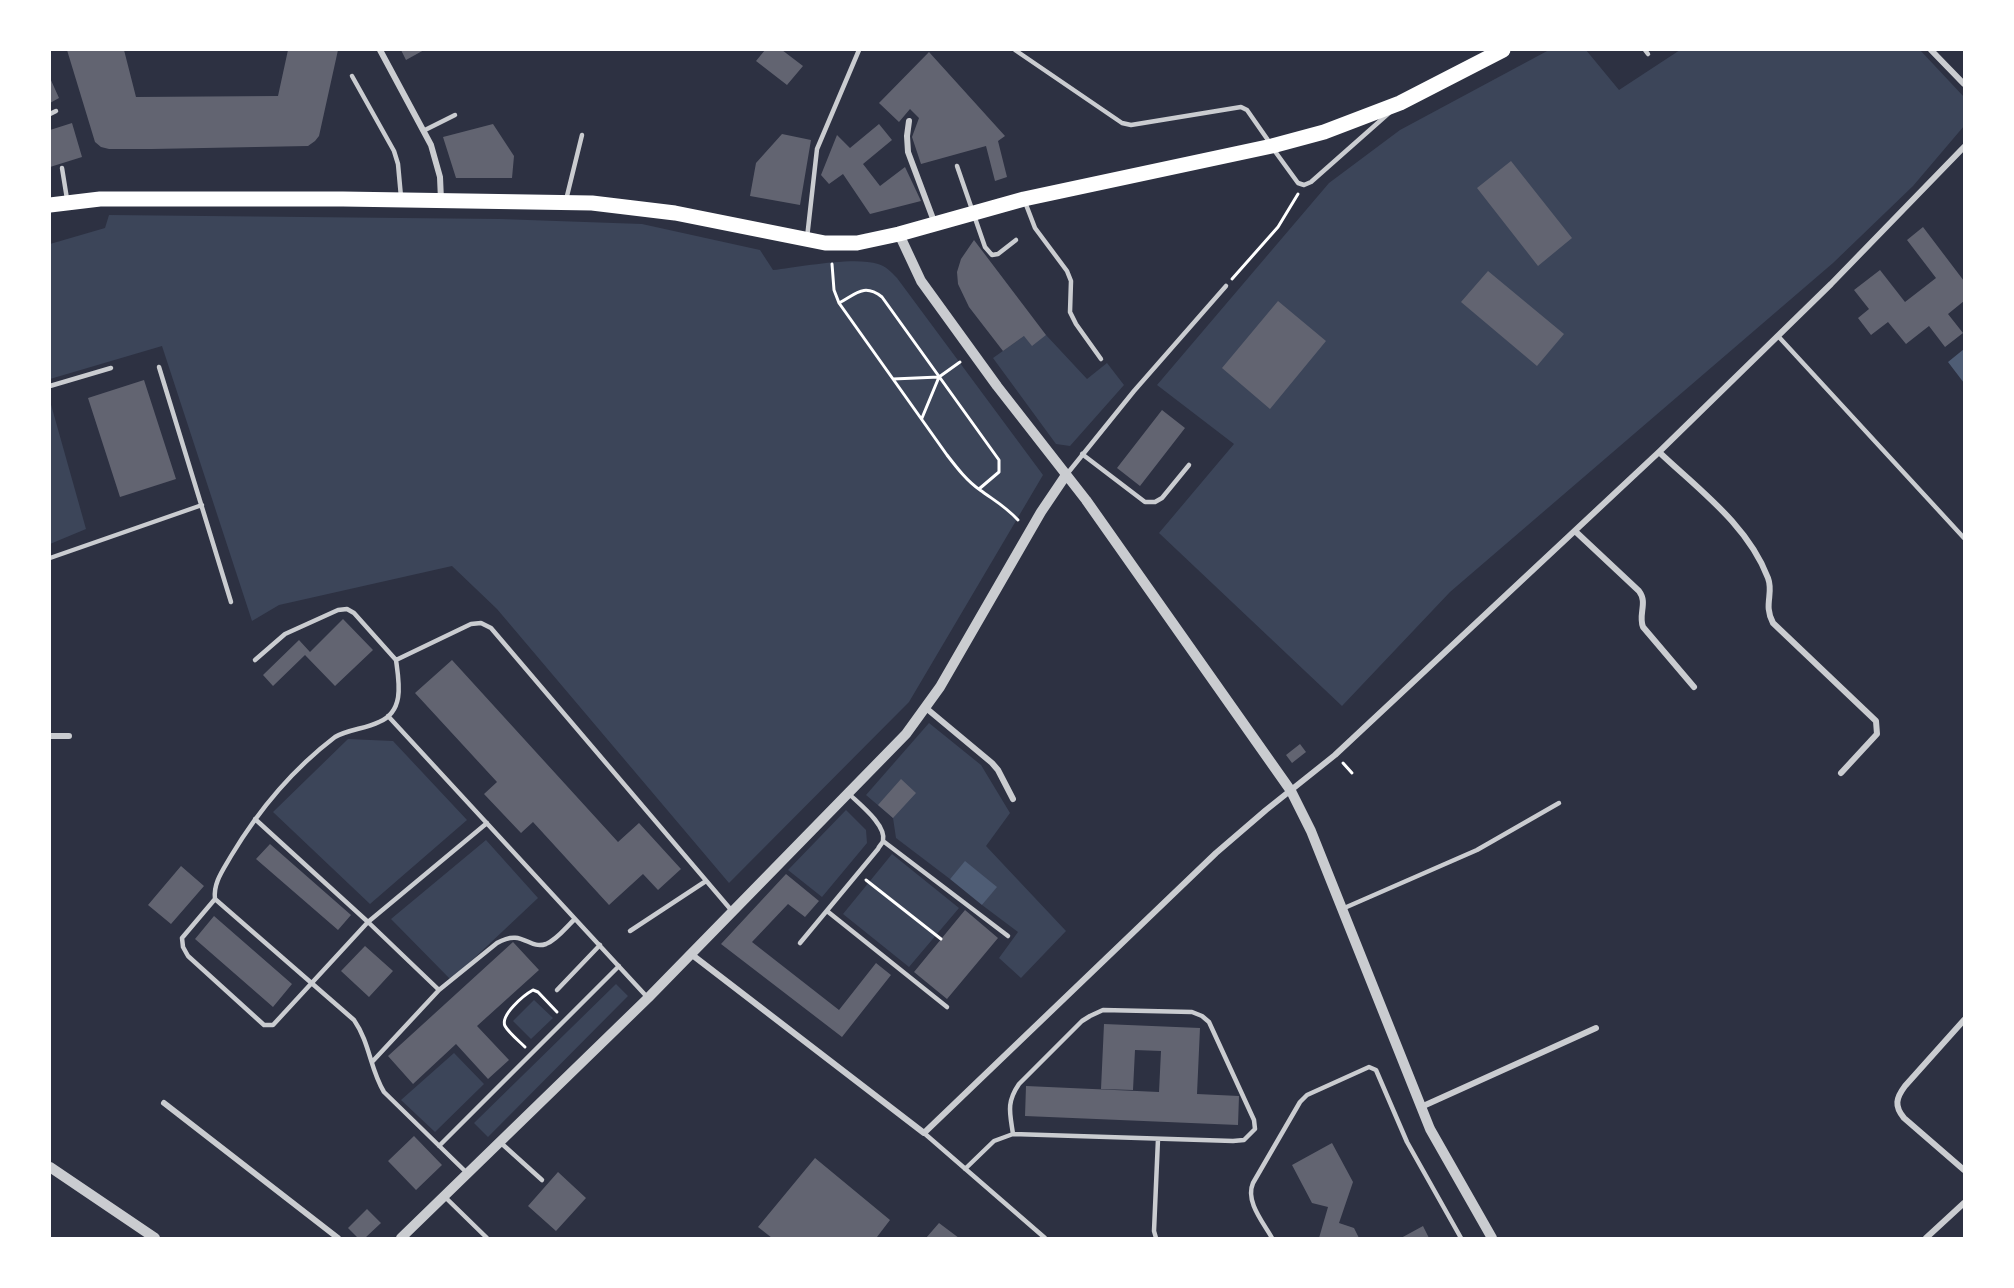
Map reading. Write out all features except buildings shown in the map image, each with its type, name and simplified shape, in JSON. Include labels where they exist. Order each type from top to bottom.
[{"type":"main road","points":[[50,205],[67,202],[139,199],[565,201],[675,213],[806,240],[843,244],[899,234],[1024,200],[1134,174],[1272,146],[1341,127],[1400,103],[1503,50]]},
{"type":"street","points":[[381,50],[423,131],[437,164],[441,200]]},
{"type":"street","points":[[1931,50],[1965,84]]},
{"type":"street","points":[[909,121],[908,152],[935,224]]},
{"type":"street","points":[[691,954],[924,1133],[1216,853],[1335,755],[1659,452],[1778,336],[1965,147]]},
{"type":"street","points":[[899,234],[921,281],[1204,665],[1291,791],[1308,823],[1421,1107],[1439,1145],[1492,1239]]},
{"type":"street","points":[[1659,452],[1743,534],[1768,579],[1768,606],[1773,622],[1876,721],[1877,734],[1841,773]]},
{"type":"street","points":[[401,1239],[648,998],[906,734],[940,687],[1041,512],[1066,475]]},
{"type":"street","points":[[1575,531],[1639,591],[1644,603],[1640,621],[1643,627],[1694,687]]},
{"type":"street","points":[[926,708],[992,763],[1013,799]]},
{"type":"street","points":[[50,736],[69,736]]},
{"type":"street","points":[[1965,1020],[1905,1086],[1896,1104],[1904,1118],[1965,1170]]},
{"type":"street","points":[[1421,1107],[1596,1028]]},
{"type":"street","points":[[164,1103],[338,1239]]},
{"type":"street","points":[[50,1167],[155,1239]]},
{"type":"street","points":[[1926,1239],[1965,1203]]},
{"type":"lane","points":[[806,240],[817,149],[859,50]]},
{"type":"lane","points":[[1015,50],[1122,123],[1131,125],[1241,107],[1247,110],[1298,183],[1304,185],[1324,172],[1400,103]]},
{"type":"lane","points":[[352,76],[394,151],[398,164],[401,200]]},
{"type":"lane","points":[[50,114],[56,111]]},
{"type":"lane","points":[[423,131],[455,115]]},
{"type":"lane","points":[[565,201],[582,135]]},
{"type":"lane","points":[[957,166],[981,238],[992,255],[998,255],[1016,240]]},
{"type":"lane","points":[[62,168],[67,202]]},
{"type":"lane","points":[[1024,200],[1035,228],[1067,271],[1071,281],[1070,312],[1101,359]]},
{"type":"lane","points":[[1066,475],[1134,391],[1226,286]]},
{"type":"lane","points":[[1778,336],[1965,538]]},
{"type":"lane","points":[[159,367],[231,602]]},
{"type":"lane","points":[[50,386],[111,368]]},
{"type":"lane","points":[[1082,454],[1145,502],[1155,502],[1162,498],[1189,465]]},
{"type":"lane","points":[[50,558],[202,505]]},
{"type":"lane","points":[[255,660],[285,634],[338,610],[347,609],[354,613],[396,660],[398,698],[395,708],[379,722],[344,732],[325,745],[286,781],[255,819],[218,879],[214,890],[215,899],[354,1020],[363,1033],[378,1083],[384,1092],[468,1175]]},
{"type":"lane","points":[[396,660],[471,624],[481,623],[491,628],[732,911]]},
{"type":"lane","points":[[388,716],[648,998]]},
{"type":"lane","points":[[800,943],[883,841],[880,824],[848,793]]},
{"type":"lane","points":[[1342,909],[1477,850],[1559,803]]},
{"type":"lane","points":[[255,819],[439,990]]},
{"type":"lane","points":[[215,899],[182,938],[183,947],[189,956],[264,1025],[273,1025],[368,922],[487,823]]},
{"type":"lane","points":[[883,841],[1008,936]]},
{"type":"lane","points":[[630,931],[706,881]]},
{"type":"lane","points":[[826,911],[947,1007]]},
{"type":"lane","points":[[372,1062],[439,990],[504,938],[514,936],[544,945],[575,918]]},
{"type":"lane","points":[[557,990],[600,945]]},
{"type":"lane","points":[[439,1146],[619,966]]},
{"type":"lane","points":[[965,1169],[994,1141],[1013,1134],[1233,1141],[1244,1140],[1255,1129],[1254,1120],[1209,1022],[1202,1016],[1192,1012],[1103,1010],[1090,1016],[1012,1093],[1009,1104],[1013,1134]]},
{"type":"lane","points":[[1272,1239],[1251,1198],[1250,1191],[1253,1183],[1306,1095],[1369,1067],[1376,1071],[1407,1142],[1461,1239]]},
{"type":"lane","points":[[924,1133],[1045,1239]]},
{"type":"lane","points":[[1156,1239],[1154,1231],[1158,1139]]},
{"type":"lane","points":[[501,1143],[542,1180]]},
{"type":"lane","points":[[445,1197],[487,1239]]},
{"type":"path","points":[[1226,286],[1278,227],[1304,185]]},
{"type":"path","points":[[832,264],[834,290],[838,303],[947,456],[963,476],[1005,506],[1018,520]]},
{"type":"path","points":[[838,303],[865,289],[873,290],[882,297],[999,460],[999,472],[979,489]]},
{"type":"path","points":[[921,419],[939,377],[960,362]]},
{"type":"path","points":[[893,379],[939,377]]},
{"type":"path","points":[[858,873],[941,939]]},
{"type":"path","points":[[531,1053],[505,1027],[506,1015],[533,990],[538,992],[565,1020]]},
{"type":"shaded area","points":[[1549,50],[1586,50],[1619,90],[1680,50],[1920,50],[1964,97],[1964,126],[1913,186],[1833,263],[1450,592],[1342,706],[1159,533],[1234,444],[1157,385],[1329,183],[1400,130]]},
{"type":"shaded area","points":[[109,215],[500,219],[642,224],[760,250],[773,270],[856,261],[878,264],[897,278],[1043,475],[909,702],[729,883],[497,609],[452,566],[279,605],[252,621],[162,346],[50,379],[50,244],[105,228]]},
{"type":"shaded area","points":[[1046,335],[1087,379],[1107,363],[1124,385],[1070,446],[1056,444],[993,358],[1024,336]]},
{"type":"shaded area","points":[[1964,349],[1964,383],[1948,362]]},
{"type":"shaded area","points":[[50,401],[86,529],[50,544]]},
{"type":"shaded area","points":[[929,723],[981,765],[1010,813],[986,846],[1066,931],[1021,978],[999,958],[1018,932],[982,905],[996,887],[965,862],[950,879],[896,838],[893,818],[866,795]]},
{"type":"shaded area","points":[[348,739],[393,741],[467,820],[370,904],[273,812]]},
{"type":"shaded area","points":[[846,810],[866,830],[867,843],[822,897],[788,870]]},
{"type":"shaded area","points":[[486,840],[538,898],[451,980],[391,919]]},
{"type":"shaded area","points":[[892,854],[959,908],[909,967],[843,914]]},
{"type":"shaded area","points":[[965,861],[997,887],[982,905],[950,879]]},
{"type":"shaded area","points":[[616,984],[628,996],[488,1137],[474,1123]]},
{"type":"shaded area","points":[[534,1000],[553,1018],[531,1039],[513,1021]]},
{"type":"shaded area","points":[[454,1053],[484,1084],[435,1132],[401,1100]]}]
